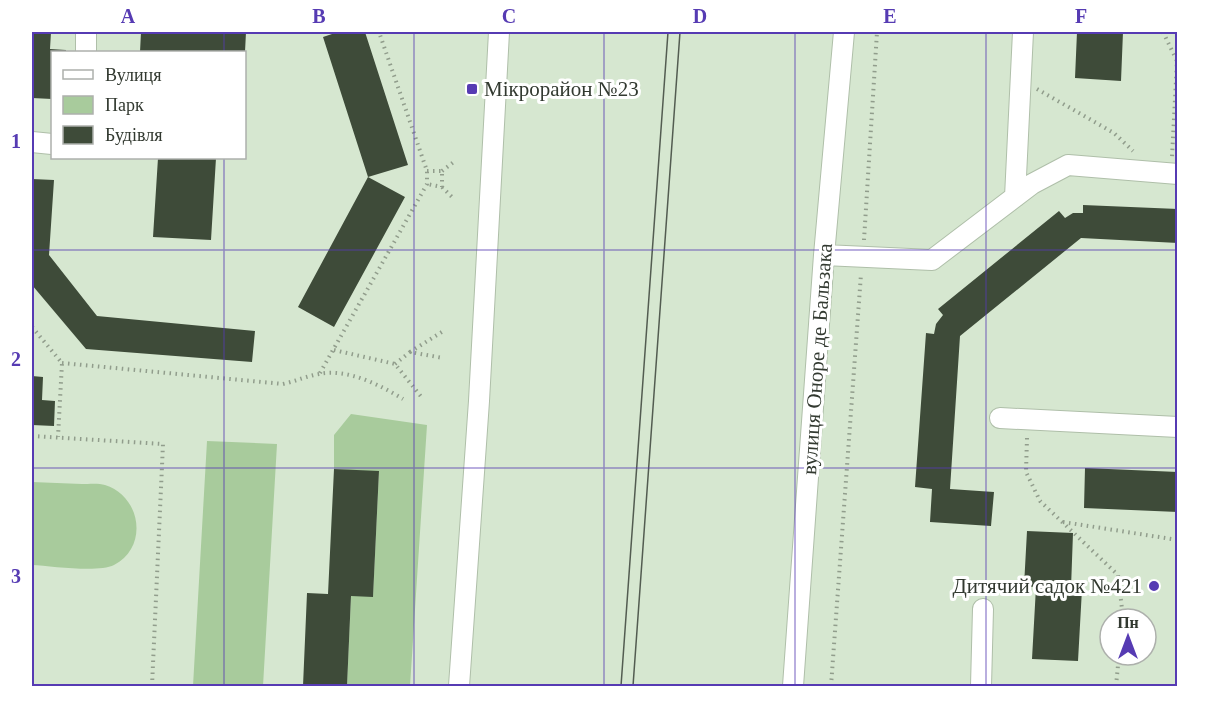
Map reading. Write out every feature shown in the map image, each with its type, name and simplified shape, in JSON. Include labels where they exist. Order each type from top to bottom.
[{"type":"street","points":[[86,32],[86,51]]},
{"type":"street","points":[[459,687],[479,401],[499,32]]},
{"type":"street","name":"вулиця Оноре де Бальзака","points":[[793,687],[824,255],[844,32]]},
{"type":"street","points":[[1015,197],[1023,32]]},
{"type":"street","points":[[32,142],[51,144]]},
{"type":"street","points":[[824,255],[932,260],[1032,184],[1068,165],[1168,173]]},
{"type":"street","points":[[1000,418],[1178,427]]},
{"type":"street","points":[[981,687],[983,609]]},
{"type":"path","points":[[320,373],[427,184],[427,171],[379,32]]},
{"type":"path","points":[[831,687],[877,32]]},
{"type":"path","points":[[1163,32],[1177,62],[1168,173]]},
{"type":"path","points":[[1020,80],[1114,133],[1168,173]]},
{"type":"path","points":[[427,171],[442,171],[455,161]]},
{"type":"path","points":[[442,171],[442,187]]},
{"type":"path","points":[[427,184],[442,187],[453,198]]},
{"type":"path","points":[[32,327],[62,363],[58,437]]},
{"type":"path","points":[[394,364],[445,330]]},
{"type":"path","points":[[333,350],[394,364],[423,399]]},
{"type":"path","points":[[410,352],[443,358]]},
{"type":"path","points":[[62,363],[283,384],[300,381],[320,373],[348,375],[379,384],[403,399]]},
{"type":"path","points":[[1027,420],[1026,472],[1040,501],[1118,575],[1122,607]]},
{"type":"path","points":[[32,436],[163,444],[152,687]]},
{"type":"path","points":[[1062,522],[1178,540]]},
{"type":"path","points":[[1116,687],[1118,667]]},
{"type":"green space","points":[[351,414],[427,425],[410,686],[347,686],[351,596],[373,596],[379,472],[334,469],[334,435]]},
{"type":"green space","points":[[207,441],[277,444],[263,686],[193,686]]},
{"type":"green space","points":[[32,482],[100,484],[117,491],[127,500],[136,522],[136,535],[125,557],[114,565],[97,569],[32,565]]},
{"type":"building","points":[[32,32],[51,32],[50,49],[66,51],[51,51],[51,99],[32,98]]},
{"type":"building","points":[[141,32],[246,32],[245,51],[140,51]]},
{"type":"building","points":[[338,32],[365,32],[408,165],[368,177],[323,37]]},
{"type":"building","points":[[1077,32],[1123,32],[1121,81],[1075,78]]},
{"type":"building","points":[[158,159],[216,159],[211,240],[153,237]]},
{"type":"building","points":[[368,177],[405,197],[334,327],[298,307]]},
{"type":"building","points":[[32,179],[54,180],[49,255],[97,316],[255,331],[252,362],[86,349],[32,285]]},
{"type":"building","points":[[1083,205],[1178,209],[1178,243],[1081,238],[960,336],[950,489],[994,492],[991,526],[930,522],[932,489],[915,487],[926,333],[934,334],[936,324],[943,315],[938,309],[1059,211],[1065,218],[1073,213],[1083,213]]},
{"type":"building","points":[[32,376],[43,377],[42,400],[55,401],[54,426],[32,425]]},
{"type":"building","points":[[1085,468],[1178,472],[1178,512],[1084,508]]},
{"type":"building","points":[[334,469],[379,471],[373,597],[351,596],[347,686],[303,686],[307,593],[328,594]]},
{"type":"building","points":[[1027,531],[1073,533],[1071,588],[1082,589],[1078,661],[1032,659],[1036,587],[1024,586]]},
{"type":"tram line","points":[[621,686],[668,32]]},
{"type":"tram line","points":[[633,686],[680,32]]},
{"type":"place","name":"Мікрорайон №23","points":[[472,89]]},
{"type":"place","name":"Дитячий садок №421","points":[[1154,586]]}]
